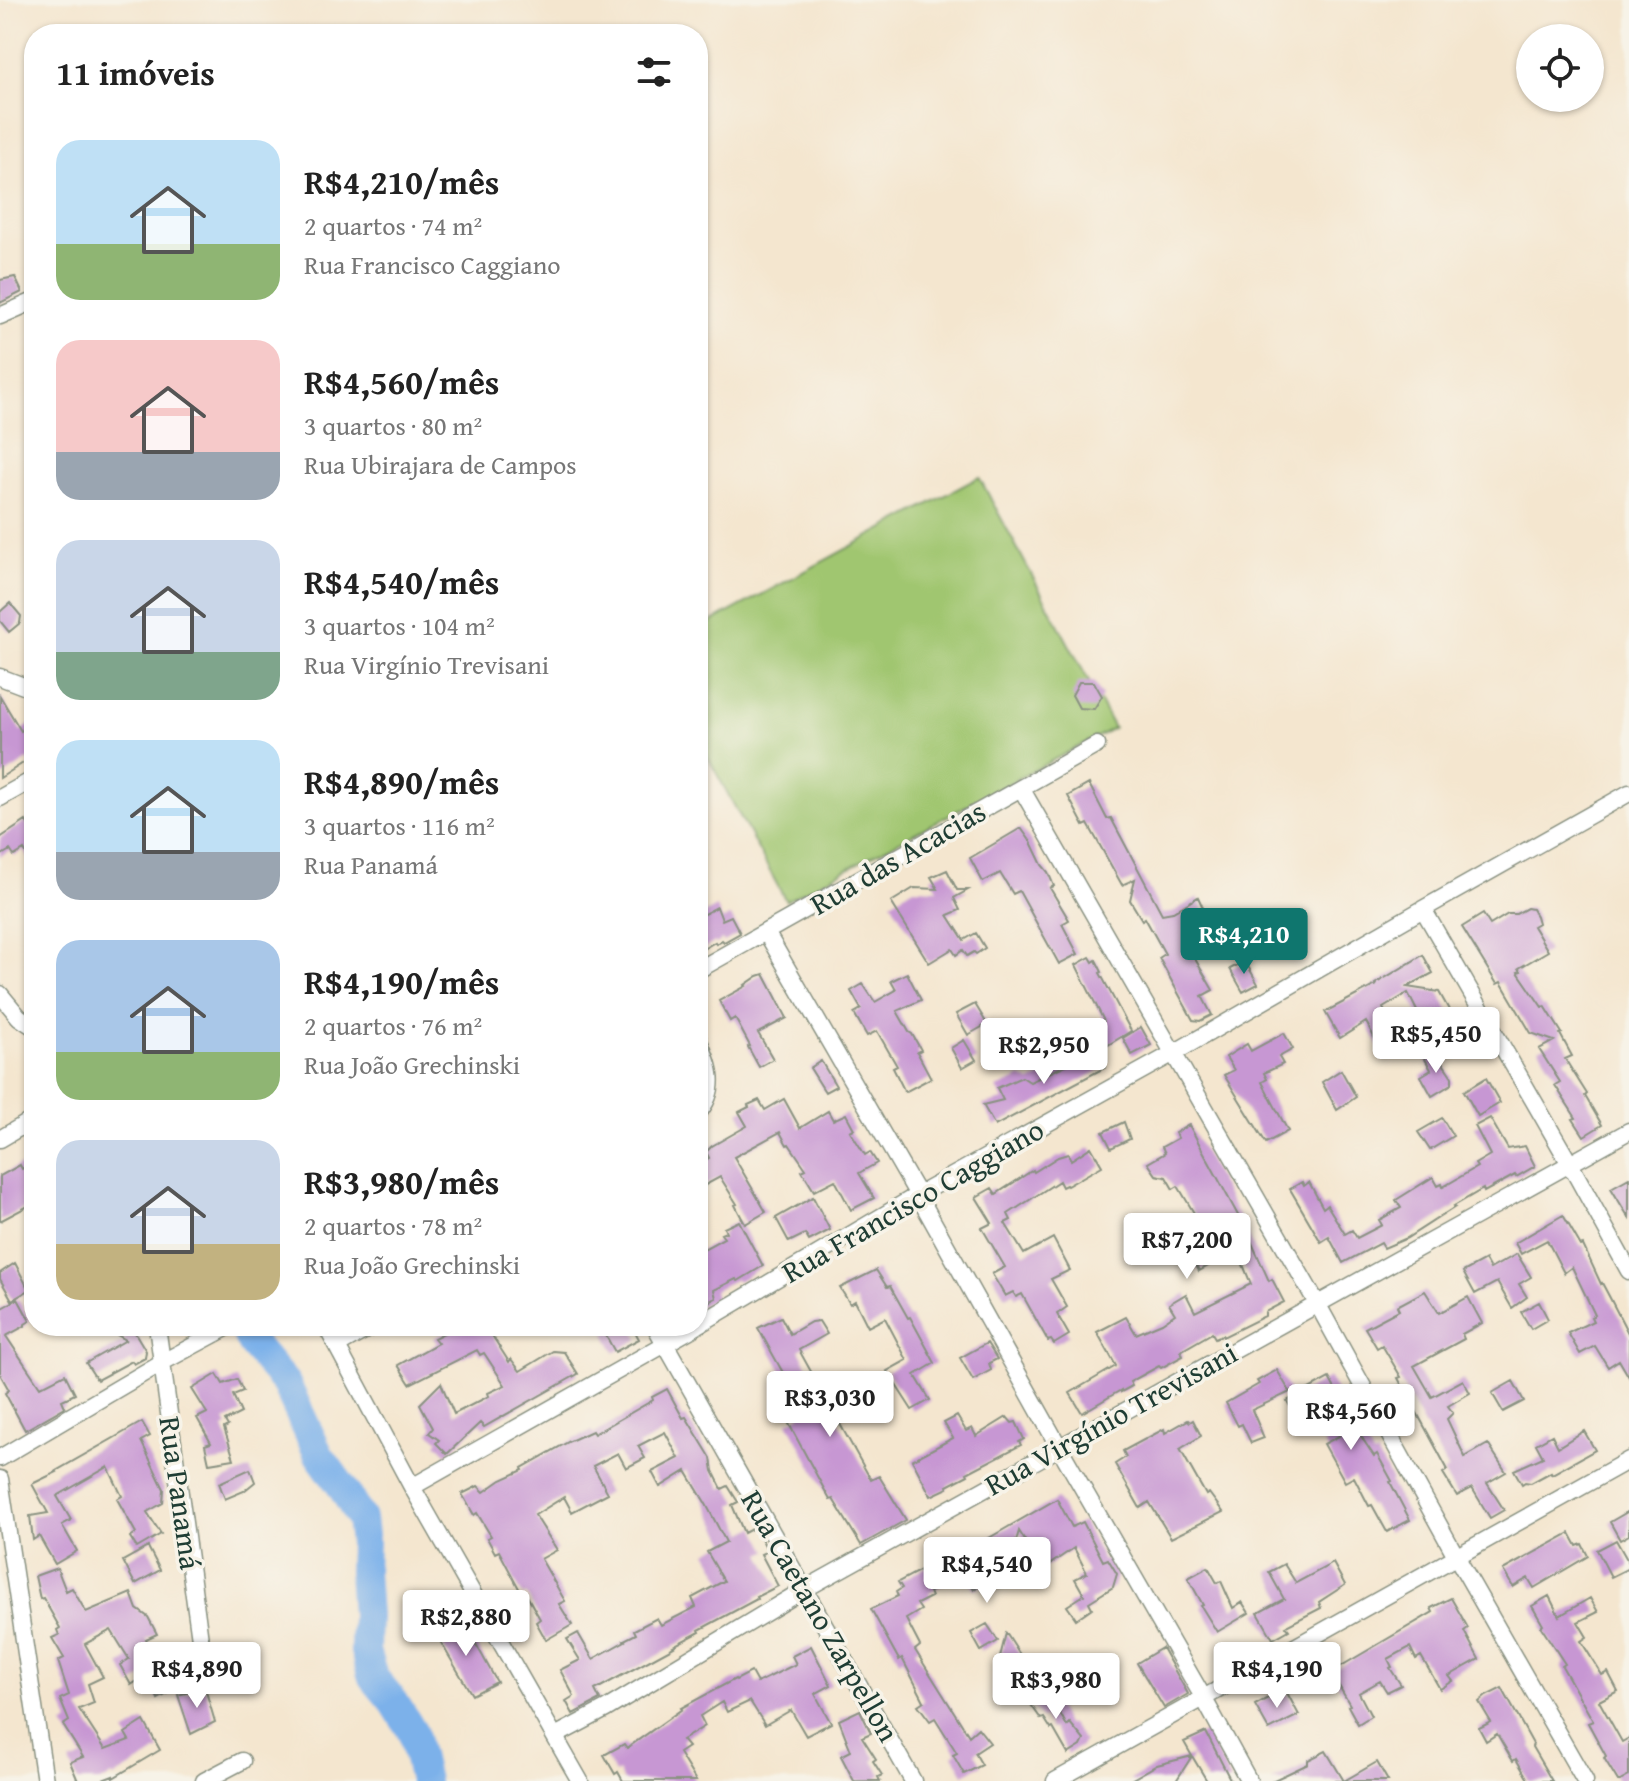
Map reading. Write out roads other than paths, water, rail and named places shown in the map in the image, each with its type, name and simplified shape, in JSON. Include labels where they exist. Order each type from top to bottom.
[{"type":"street","points":[[0,316],[24,305]]},
{"type":"street","points":[[0,677],[24,686]]},
{"type":"street","name":"Rua das Acacias","points":[[708,964],[1097,745]]},
{"type":"street","points":[[0,798],[24,785]]},
{"type":"street","points":[[1021,788],[1318,1305],[1456,1556],[1585,1781]]},
{"type":"street","name":"Rua Francisco Caggiano","points":[[708,1319],[918,1195],[1629,793]]},
{"type":"street","points":[[1423,909],[1629,1271]]},
{"type":"street","points":[[766,932],[1249,1781]]},
{"type":"street","points":[[0,994],[24,1020]]},
{"type":"street","points":[[708,1060],[712,1083],[708,1094]]},
{"type":"street","points":[[0,1139],[24,1125]]},
{"type":"street","name":"Rua Virgínio Trevisani","points":[[555,1736],[606,1709],[805,1589],[1629,1131]]},
{"type":"street","name":"Rua Panamá","points":[[158,1336],[203,1661]]},
{"type":"street","points":[[0,1458],[211,1336]]},
{"type":"street","points":[[332,1336],[412,1487],[580,1781]]},
{"type":"street","points":[[337,1346],[355,1336]]},
{"type":"street","name":"Rua Caetano Zarpellon","points":[[660,1336],[913,1781]]},
{"type":"street","name":"Rua Francisco Caggiano","points":[[412,1487],[680,1336]]},
{"type":"street","points":[[1055,1781],[1629,1460]]},
{"type":"street","points":[[0,1479],[45,1781]]},
{"type":"street","points":[[204,1781],[242,1761]]},
{"type":"waterway","points":[[248,1336],[286,1384],[319,1455],[361,1519],[365,1651],[373,1677],[394,1702],[413,1733],[424,1781]]}]
